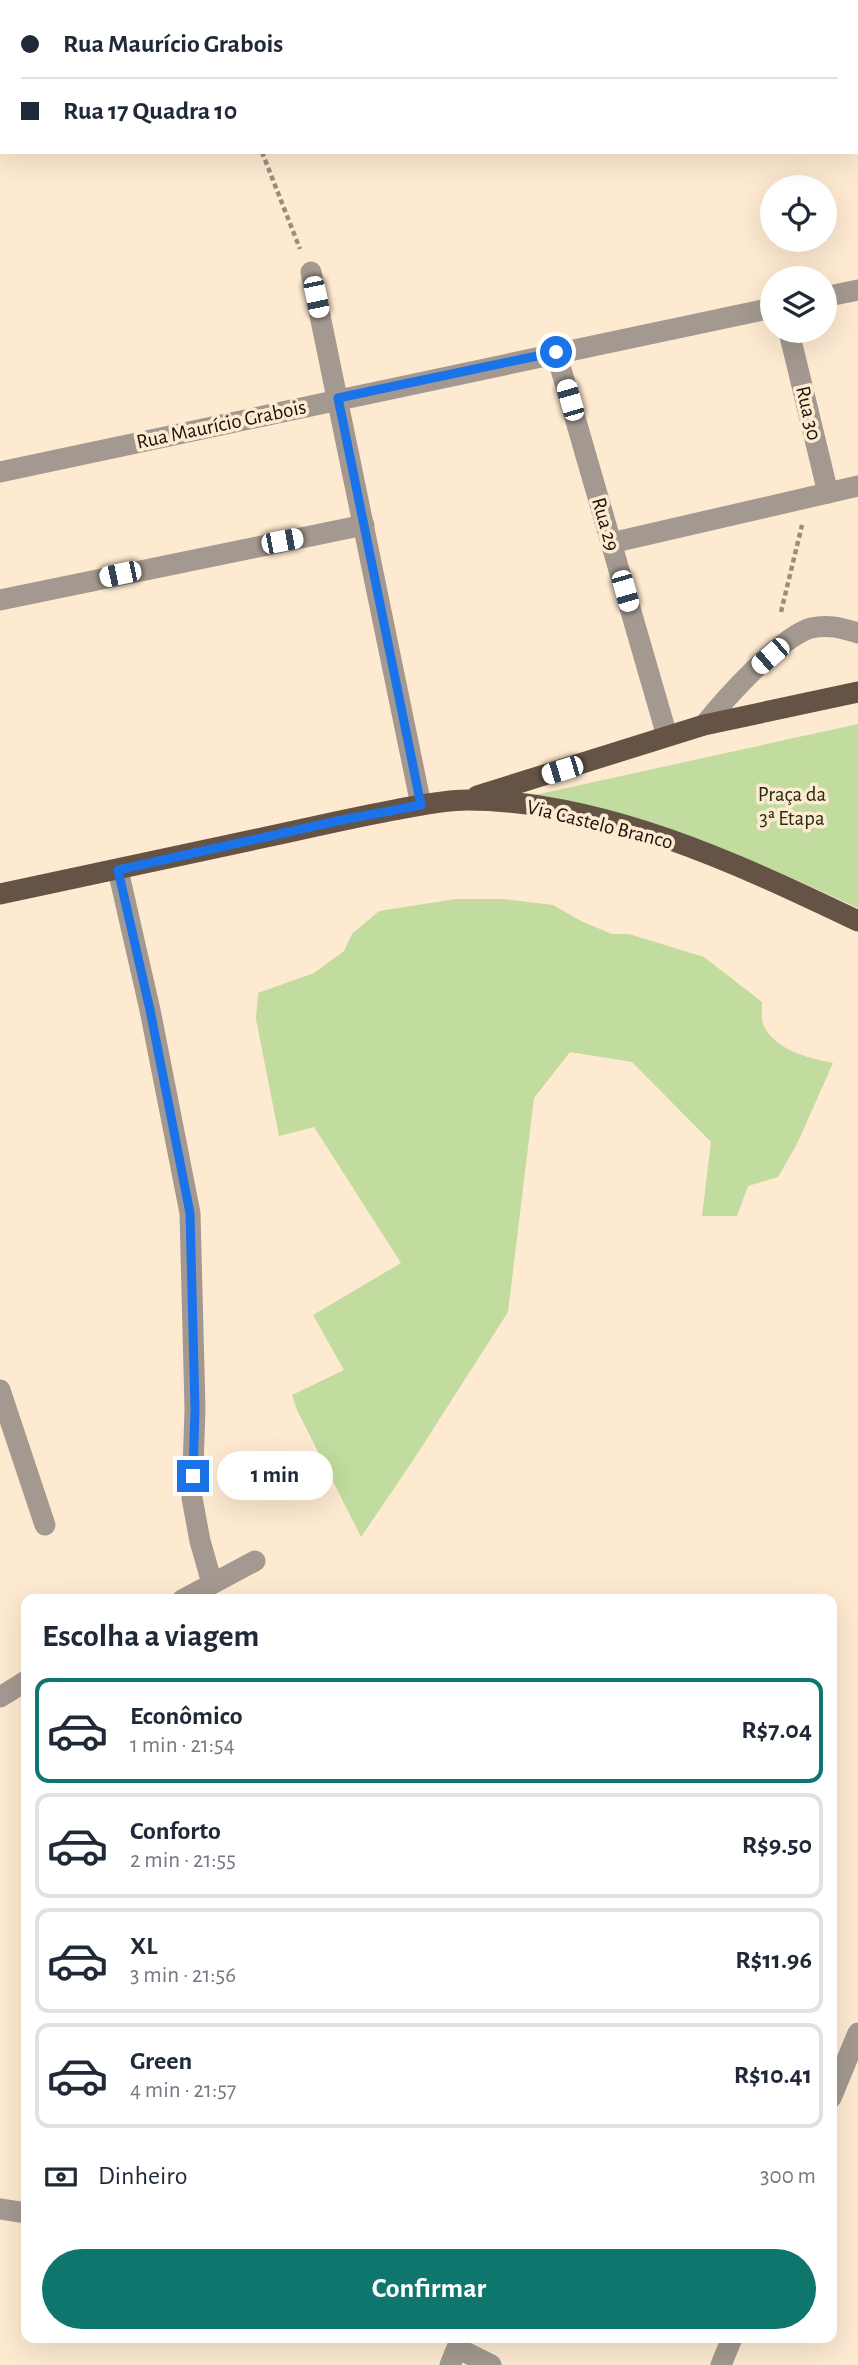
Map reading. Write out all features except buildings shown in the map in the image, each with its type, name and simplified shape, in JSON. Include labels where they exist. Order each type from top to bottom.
[{"type":"main road","points":[[465,800],[704,725],[858,692]]},
{"type":"main road","name":"Via Castelo Branco","points":[[0,894],[337,821],[421,805],[465,800],[514,803],[577,814],[641,830],[766,877],[858,921]]},
{"type":"street","points":[[311,272],[421,805]]},
{"type":"street","points":[[837,294],[858,290]]},
{"type":"street","name":"Rua Maurício Grabois","points":[[0,472],[760,310]]},
{"type":"street","name":"Rua 30","points":[[791,343],[819,495]]},
{"type":"street","name":"Rua 29","points":[[556,352],[667,736]]},
{"type":"street","points":[[611,543],[858,486]]},
{"type":"street","points":[[0,600],[364,525]]},
{"type":"street","points":[[704,725],[735,689],[790,639],[809,629],[833,626],[858,633]]},
{"type":"street","points":[[118,870],[150,1010],[190,1213],[195,1409],[192,1498],[212,1583]]},
{"type":"street","points":[[0,1390],[45,1525]]},
{"type":"street","points":[[193,1594],[255,1561]]},
{"type":"street","points":[[0,1696],[21,1684]]},
{"type":"street","points":[[837,2084],[858,2033]]},
{"type":"street","points":[[0,2209],[21,2212]]},
{"type":"street","points":[[721,2365],[730,2343]]},
{"type":"street","points":[[453,2357],[491,2365]]},
{"type":"path","points":[[263,154],[291,229],[311,272]]},
{"type":"path","points":[[770,656],[819,495]]},
{"type":"green space","name":"Praça da 3ª Etapa","points":[[858,724],[858,908],[763,865],[658,827],[530,796]]},
{"type":"green space","points":[[456,899],[504,899],[553,905],[612,934],[629,934],[704,957],[762,1002],[763,1024],[775,1040],[803,1055],[833,1063],[797,1144],[778,1177],[748,1186],[737,1216],[702,1216],[711,1142],[632,1062],[570,1052],[534,1098],[508,1312],[361,1537],[292,1395],[344,1370],[313,1315],[401,1263],[314,1127],[279,1136],[256,1019],[258,993],[314,973],[344,951],[352,934],[379,911]]},
{"type":"route","points":[[193,1476],[195,1409],[190,1213],[150,1010],[118,870],[421,805],[338,398],[556,352]]}]
